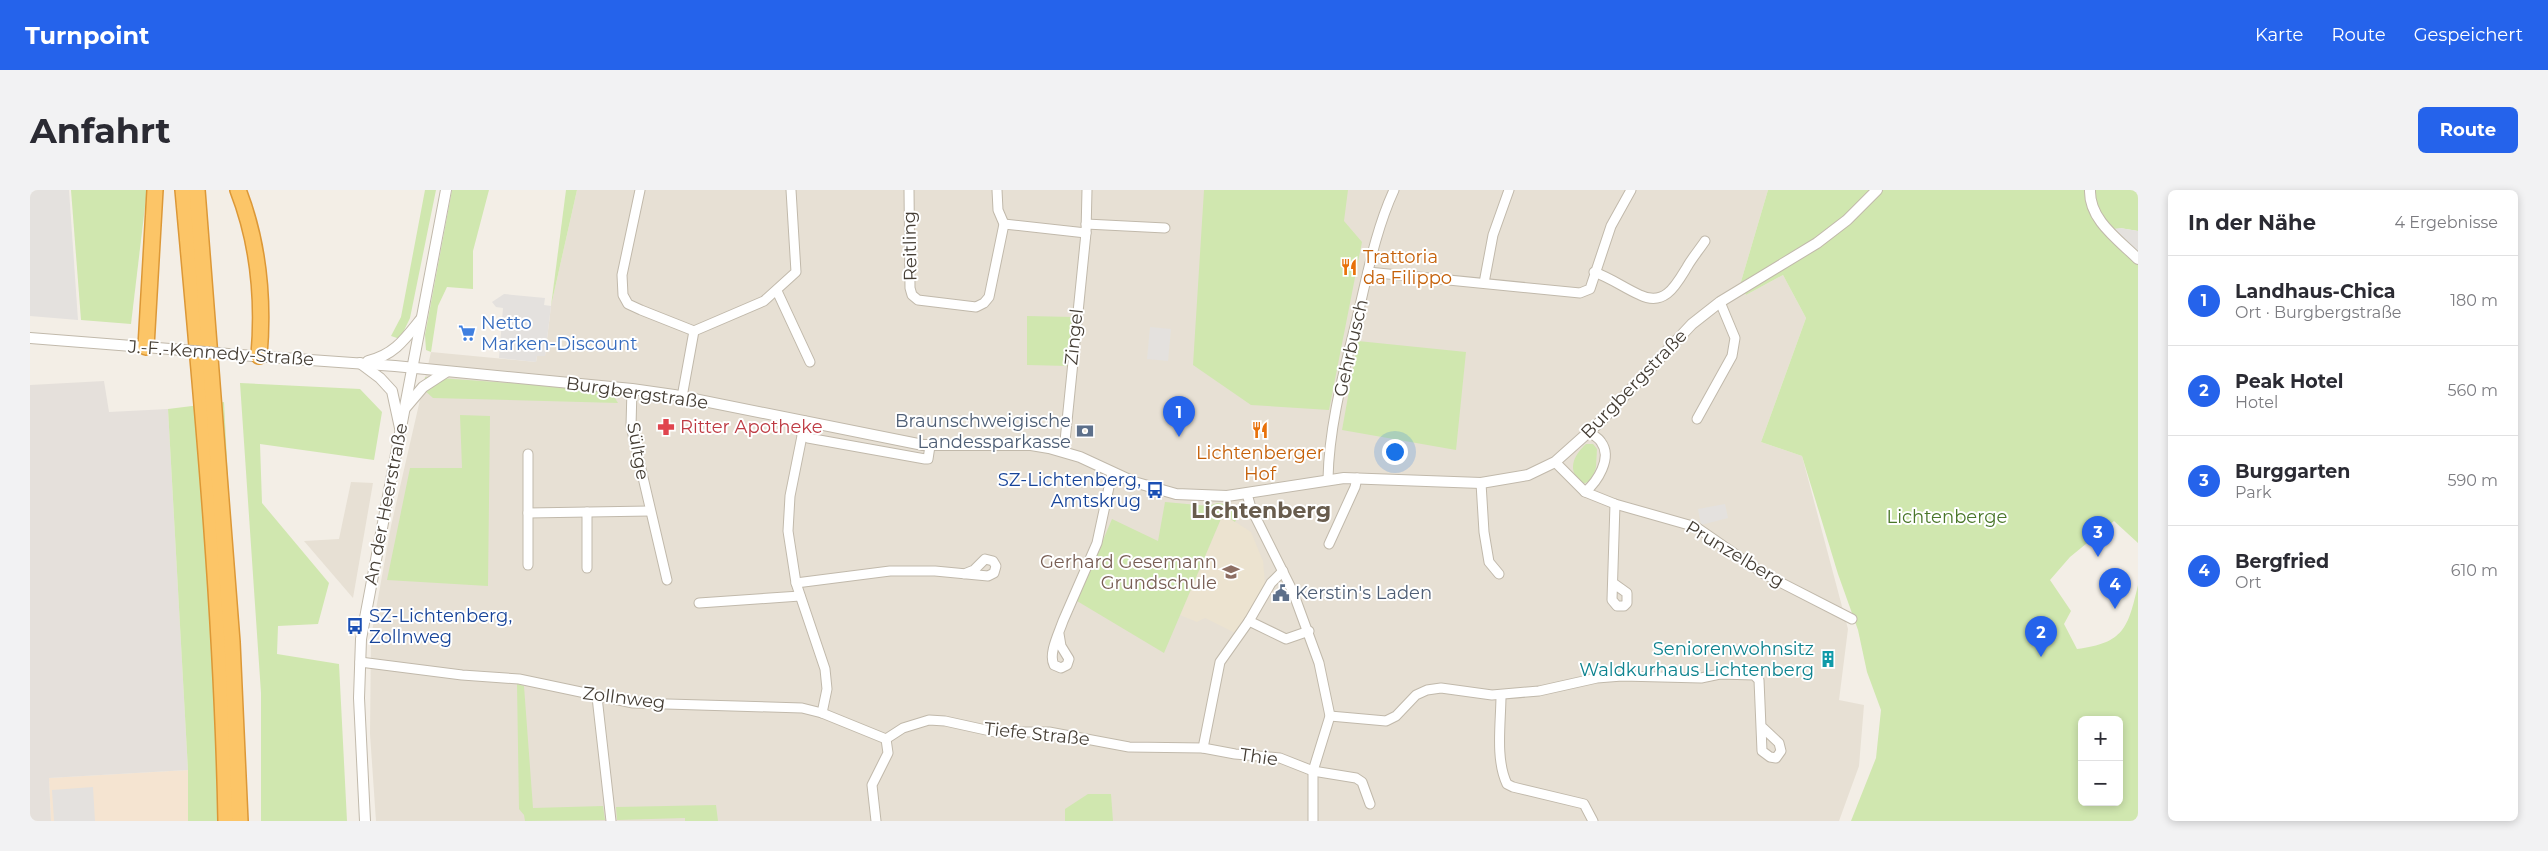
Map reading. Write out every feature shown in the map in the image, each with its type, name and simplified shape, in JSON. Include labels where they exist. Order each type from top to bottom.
[{"type":"highway","points":[[146,347],[155,190]]},
{"type":"highway","points":[[184,190],[210,507],[219,643],[226,821]]},
{"type":"highway","points":[[197,190],[232,642],[240,821]]},
{"type":"highway","points":[[238,190],[252,233],[259,269],[261,310],[259,356]]},
{"type":"street","name":"An der Heerstraße","points":[[365,821],[359,698],[360,662],[366,607],[446,190]]},
{"type":"street","points":[[640,190],[622,275],[623,295],[628,304],[694,331],[764,301],[778,291],[796,272],[791,190]]},
{"type":"street","name":"Reitling","points":[[909,190],[910,288],[912,295],[918,300],[976,307],[984,303],[989,297],[1004,224],[998,210],[997,190]]},
{"type":"street","name":"Zingel","points":[[1064,451],[1067,442],[1071,366],[1086,228],[1087,190]]},
{"type":"street","name":"Gehrbusch","points":[[1328,479],[1328,460],[1336,414],[1368,272],[1382,217],[1394,190]]},
{"type":"street","points":[[1484,283],[1493,235],[1510,190]]},
{"type":"street","points":[[1368,272],[1580,293],[1590,289],[1594,272],[1611,226],[1631,190]]},
{"type":"street","name":"Burgbergstraße","points":[[413,368],[632,389],[682,396],[930,446],[1031,445],[1064,451],[1112,473],[1163,492],[1205,496],[1247,494],[1328,479],[1357,478],[1481,483],[1528,475],[1554,462],[1589,432],[1681,335],[1720,302],[1817,243],[1847,220],[1877,190]]},
{"type":"street","points":[[2090,190],[2091,204],[2098,217],[2138,259]]},
{"type":"street","points":[[1004,224],[1086,228],[1166,228]]},
{"type":"street","points":[[1594,272],[1615,280],[1640,296],[1651,298],[1663,297],[1672,291],[1705,241]]},
{"type":"street","points":[[778,291],[810,362]]},
{"type":"street","points":[[1697,419],[1732,356],[1735,338],[1720,302]]},
{"type":"street","points":[[360,363],[380,358],[395,350],[422,317]]},
{"type":"street","points":[[682,396],[694,331]]},
{"type":"street","name":"J.-F.-Kennedy-Straße","points":[[30,338],[413,368]]},
{"type":"street","points":[[360,363],[380,378],[392,391],[395,402],[395,414],[400,430]]},
{"type":"street","points":[[405,408],[423,387],[446,372]]},
{"type":"street","name":"Sültge","points":[[632,389],[631,426],[667,580]]},
{"type":"street","points":[[805,421],[790,496],[789,551],[796,583],[825,669],[827,689],[822,713]]},
{"type":"street","points":[[1585,492],[1595,484],[1600,475],[1606,452],[1601,442],[1589,432]]},
{"type":"street","points":[[802,435],[808,438],[926,459],[928,459],[930,446]]},
{"type":"street","points":[[528,454],[528,565]]},
{"type":"street","name":"Prunzelberg","points":[[1554,462],[1585,492],[1615,504],[1696,527],[1764,574],[1852,619]]},
{"type":"street","points":[[1059,634],[1097,543],[1112,473]]},
{"type":"street","points":[[1328,544],[1355,487],[1357,478]]},
{"type":"street","points":[[1481,483],[1484,532],[1489,562],[1499,574]]},
{"type":"street","points":[[1247,494],[1251,508],[1283,571],[1309,632],[1319,663],[1330,716],[1313,771],[1313,821]]},
{"type":"street","points":[[1613,583],[1615,504]]},
{"type":"street","points":[[528,513],[650,511]]},
{"type":"street","points":[[587,512],[587,568]]},
{"type":"street","points":[[796,583],[890,571],[964,574]]},
{"type":"street","points":[[1203,748],[1220,662],[1249,621],[1271,583],[1283,571]]},
{"type":"street","points":[[699,603],[800,596]]},
{"type":"street","points":[[1249,621],[1286,639],[1309,632]]},
{"type":"street","name":"Zollnweg","points":[[360,662],[462,675],[519,679],[598,697],[645,704],[802,708],[822,713],[886,739]]},
{"type":"street","points":[[1330,716],[1386,721],[1396,716],[1416,695],[1427,690],[1441,688],[1501,695],[1539,691],[1597,678],[1622,676],[1702,678],[1720,674],[1754,675],[1760,680],[1762,727]]},
{"type":"street","points":[[1501,695],[1500,742],[1502,766],[1508,784],[1513,787],[1584,804],[1593,821]]},
{"type":"street","points":[[598,697],[612,821]]},
{"type":"street","name":"Tiefe Straße","points":[[886,739],[903,728],[929,720],[945,721],[995,732],[1049,732],[1129,747],[1203,748]]},
{"type":"street","points":[[876,821],[872,785],[887,758],[886,739]]},
{"type":"street","name":"Thie","points":[[1203,748],[1235,754],[1280,758],[1313,771],[1359,779],[1370,804]]},
{"type":"shaded area","points":[[30,190],[69,190],[78,320],[30,316]]},
{"type":"shaded area","points":[[577,190],[1768,190],[1740,285],[1746,295],[1783,275],[1806,318],[1761,442],[1802,456],[1848,629],[1839,700],[1864,705],[1859,766],[1839,821],[376,821],[370,734],[371,637],[391,526],[431,352],[536,362],[537,356],[545,356],[551,306]]},
{"type":"shaded area","points":[[2120,228],[2138,231],[2138,253],[2113,229]]},
{"type":"shaded area","points":[[504,294],[545,298],[544,305],[551,306],[545,356],[537,356],[536,362],[499,358],[503,308],[496,307],[492,302]]},
{"type":"shaded area","points":[[1150,327],[1171,329],[1168,361],[1147,359]]},
{"type":"shaded area","points":[[104,381],[109,412],[168,409],[188,770],[49,778],[51,821],[30,821],[30,385]]},
{"type":"shaded area","points":[[351,482],[373,483],[353,598],[304,541],[339,539]]},
{"type":"shaded area","points":[[1725,504],[1728,518],[1701,525],[1698,509]]},
{"type":"shaded area","name":"Gerhard Gesemann Grundschule","points":[[1223,514],[1251,532],[1263,561],[1265,583],[1246,622],[1237,634],[1205,618],[1197,622],[1180,615]]},
{"type":"shaded area","points":[[188,770],[188,821],[51,821],[49,778]]},
{"type":"shaded area","points":[[93,787],[95,821],[54,821],[52,790]]},
{"type":"green space","points":[[71,190],[147,190],[131,324],[81,320]]},
{"type":"green space","points":[[425,190],[436,190],[410,318],[400,339],[391,336],[401,317]]},
{"type":"green space","points":[[452,190],[489,190],[473,251],[473,289],[447,287],[438,306],[431,352],[426,350],[425,335]]},
{"type":"green space","points":[[566,190],[577,190],[551,306]]},
{"type":"green space","points":[[1204,190],[1348,190],[1344,221],[1362,242],[1329,410],[1251,405],[1193,365]]},
{"type":"green space","name":"Lichtenberge","points":[[1768,190],[2138,190],[2138,231],[2120,228],[2138,253],[2138,543],[2114,521],[2070,557],[2050,580],[2071,611],[2064,624],[2077,649],[2105,643],[2121,631],[2127,623],[2138,585],[2138,821],[1851,821],[1876,758],[1881,710],[1867,672],[1858,630],[1838,574],[1802,456],[1761,442],[1806,318],[1783,275],[1746,295],[1740,285]]},
{"type":"green space","points":[[1027,316],[1074,317],[1069,366],[1027,365]]},
{"type":"green space","points":[[1358,341],[1466,352],[1456,450],[1342,430]]},
{"type":"green space","points":[[425,377],[610,390],[618,403],[433,398],[423,389]]},
{"type":"green space","points":[[240,383],[360,389],[382,412],[374,460],[260,444],[262,503],[329,583],[318,624],[278,626],[277,654],[339,664],[347,821],[261,821],[261,693]]},
{"type":"green space","points":[[224,402],[246,821],[188,821],[188,770],[168,409]]},
{"type":"green space","points":[[460,415],[490,416],[488,586],[387,580],[410,468],[462,468]]},
{"type":"green space","points":[[1586,444],[1593,444],[1597,449],[1596,467],[1592,480],[1583,484],[1574,474],[1573,464],[1578,453]]},
{"type":"green space","points":[[1165,502],[1209,506],[1217,503],[1233,505],[1240,511],[1235,522],[1223,514],[1164,653],[1077,601],[1112,519],[1158,541]]},
{"type":"green space","points":[[517,684],[524,686],[533,808],[603,806],[605,820],[525,821],[524,815],[519,809]]},
{"type":"green space","points":[[1088,794],[1111,794],[1113,821],[1065,821],[1065,809]]},
{"type":"green space","points":[[716,805],[718,821],[685,821],[685,818],[617,820],[616,807]]},
{"type":"place","name":"Trattoria da Filippo","points":[[1349,267]]},
{"type":"place","name":"Netto Marken-Discount","points":[[467,333]]},
{"type":"place","name":"Ritter Apotheke","points":[[666,427]]},
{"type":"place","name":"Lichtenberger Hof","points":[[1260,430]]},
{"type":"place","name":"Braunschweigische Landessparkasse","points":[[1085,431]]},
{"type":"place","name":"Landhaus-Chica","points":[[1179,437]]},
{"type":"place","name":"SZ-Lichtenberg, Amtskrug","points":[[1155,490]]},
{"type":"place","name":"Burggarten","points":[[2098,557]]},
{"type":"place","name":"Gerhard Gesemann Grundschule","points":[[1231,572]]},
{"type":"place","name":"Kerstin's Laden","points":[[1281,593]]},
{"type":"place","name":"Bergfried","points":[[2115,609]]},
{"type":"place","name":"SZ-Lichtenberg, Zollnweg","points":[[355,626]]},
{"type":"place","name":"Peak Hotel","points":[[2041,657]]},
{"type":"place","name":"Seniorenwohnsitz Waldkurhaus Lichtenberg","points":[[1828,659]]},
{"type":"district","name":"Lichtenberg","points":[[1261,510]]}]
